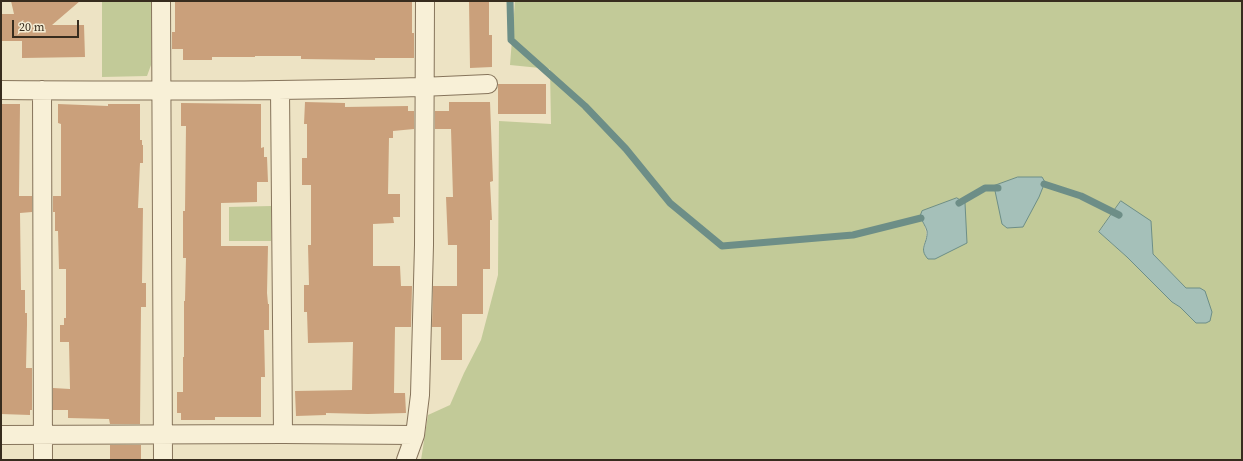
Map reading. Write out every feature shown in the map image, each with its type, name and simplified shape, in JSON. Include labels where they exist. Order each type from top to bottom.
[{"type":"street","points":[[161,1],[163,460]]},
{"type":"street","points":[[406,460],[415,435],[420,395],[424,245],[425,1]]},
{"type":"street","points":[[1,90],[280,90],[488,84]]},
{"type":"street","points":[[42,90],[43,460]]},
{"type":"street","points":[[280,90],[283,434]]},
{"type":"street","points":[[1,435],[415,435]]},
{"type":"green space","points":[[102,1],[151,1],[151,65],[147,76],[102,77]]},
{"type":"green space","points":[[515,1],[1242,1],[1242,460],[421,460],[428,415],[450,405],[481,340],[498,275],[499,121],[551,124],[550,69],[510,65]],"holes":[[[1121,201],[1152,246],[1153,254],[1186,288],[1200,288],[1196,323],[1099,232]],[[920,216],[967,243],[923,248],[926,238],[926,231]]]},
{"type":"green space","points":[[271,206],[271,241],[229,241],[229,207]]},
{"type":"water","points":[[1018,177],[1042,177],[1045,182],[1023,227],[1007,228],[1002,224],[994,186]]},
{"type":"water","points":[[957,198],[965,203],[967,243],[935,259],[928,259],[924,252],[927,231],[920,216],[922,211]]},
{"type":"water","points":[[1121,201],[1151,221],[1153,254],[1186,288],[1200,288],[1205,291],[1212,312],[1210,321],[1206,323],[1196,323],[1099,232]]},
{"type":"building","points":[[11,1],[80,1],[52,25],[84,25],[85,57],[22,58],[22,41],[1,41],[1,14],[14,14]]},
{"type":"building","points":[[175,1],[412,1],[414,58],[375,58],[375,60],[301,59],[301,56],[255,56],[212,57],[212,60],[183,60],[183,49],[172,49],[172,32],[175,32]]},
{"type":"building","points":[[469,1],[489,1],[489,35],[492,35],[492,67],[470,68]]},
{"type":"building","points":[[498,84],[546,84],[546,114],[498,114]]},
{"type":"building","points":[[305,102],[345,103],[345,107],[408,106],[408,111],[414,111],[414,129],[393,131],[393,138],[389,138],[388,194],[400,194],[400,217],[393,217],[394,223],[373,224],[373,266],[400,266],[401,286],[412,286],[411,327],[395,327],[394,393],[405,393],[406,413],[326,413],[326,415],[296,416],[295,391],[352,390],[353,342],[308,343],[307,312],[304,312],[304,285],[309,285],[308,245],[311,245],[311,185],[302,185],[302,158],[307,158],[307,124],[304,124]]},
{"type":"building","points":[[449,102],[490,102],[493,181],[490,182],[492,220],[490,220],[490,269],[483,269],[483,314],[462,314],[462,360],[441,360],[441,327],[432,327],[433,286],[457,286],[457,245],[448,245],[446,197],[453,197],[451,129],[435,129],[435,111],[449,111]]},
{"type":"building","points":[[181,103],[261,104],[261,148],[264,147],[264,157],[267,157],[268,182],[257,182],[257,202],[221,203],[221,246],[268,246],[267,293],[269,304],[269,330],[264,330],[265,377],[261,377],[261,417],[215,417],[215,420],[181,420],[181,413],[177,413],[177,392],[183,392],[186,258],[183,258],[183,211],[185,211],[186,126],[181,126]]},
{"type":"building","points":[[1,104],[20,104],[19,196],[32,196],[32,212],[20,213],[21,290],[25,290],[25,313],[27,313],[26,368],[32,368],[32,410],[30,410],[30,415],[1,414]]},
{"type":"building","points":[[58,104],[108,106],[108,104],[140,104],[140,140],[142,140],[143,145],[143,163],[140,163],[138,208],[143,208],[142,283],[146,283],[146,307],[141,307],[140,424],[110,424],[109,419],[68,418],[68,410],[53,410],[53,388],[70,389],[69,342],[60,342],[60,325],[64,325],[64,318],[66,318],[66,269],[59,269],[58,231],[55,231],[55,212],[53,212],[53,196],[61,196],[61,124],[58,123]]},
{"type":"building","points":[[110,445],[141,445],[141,460],[110,460]]},
{"type":"waterway","points":[[510,1],[511,40],[585,106],[626,149],[670,203],[722,246],[853,235],[921,218]]},
{"type":"waterway","points":[[1044,184],[1081,196],[1119,215]]},
{"type":"waterway","points":[[959,203],[985,188],[998,188]]}]
